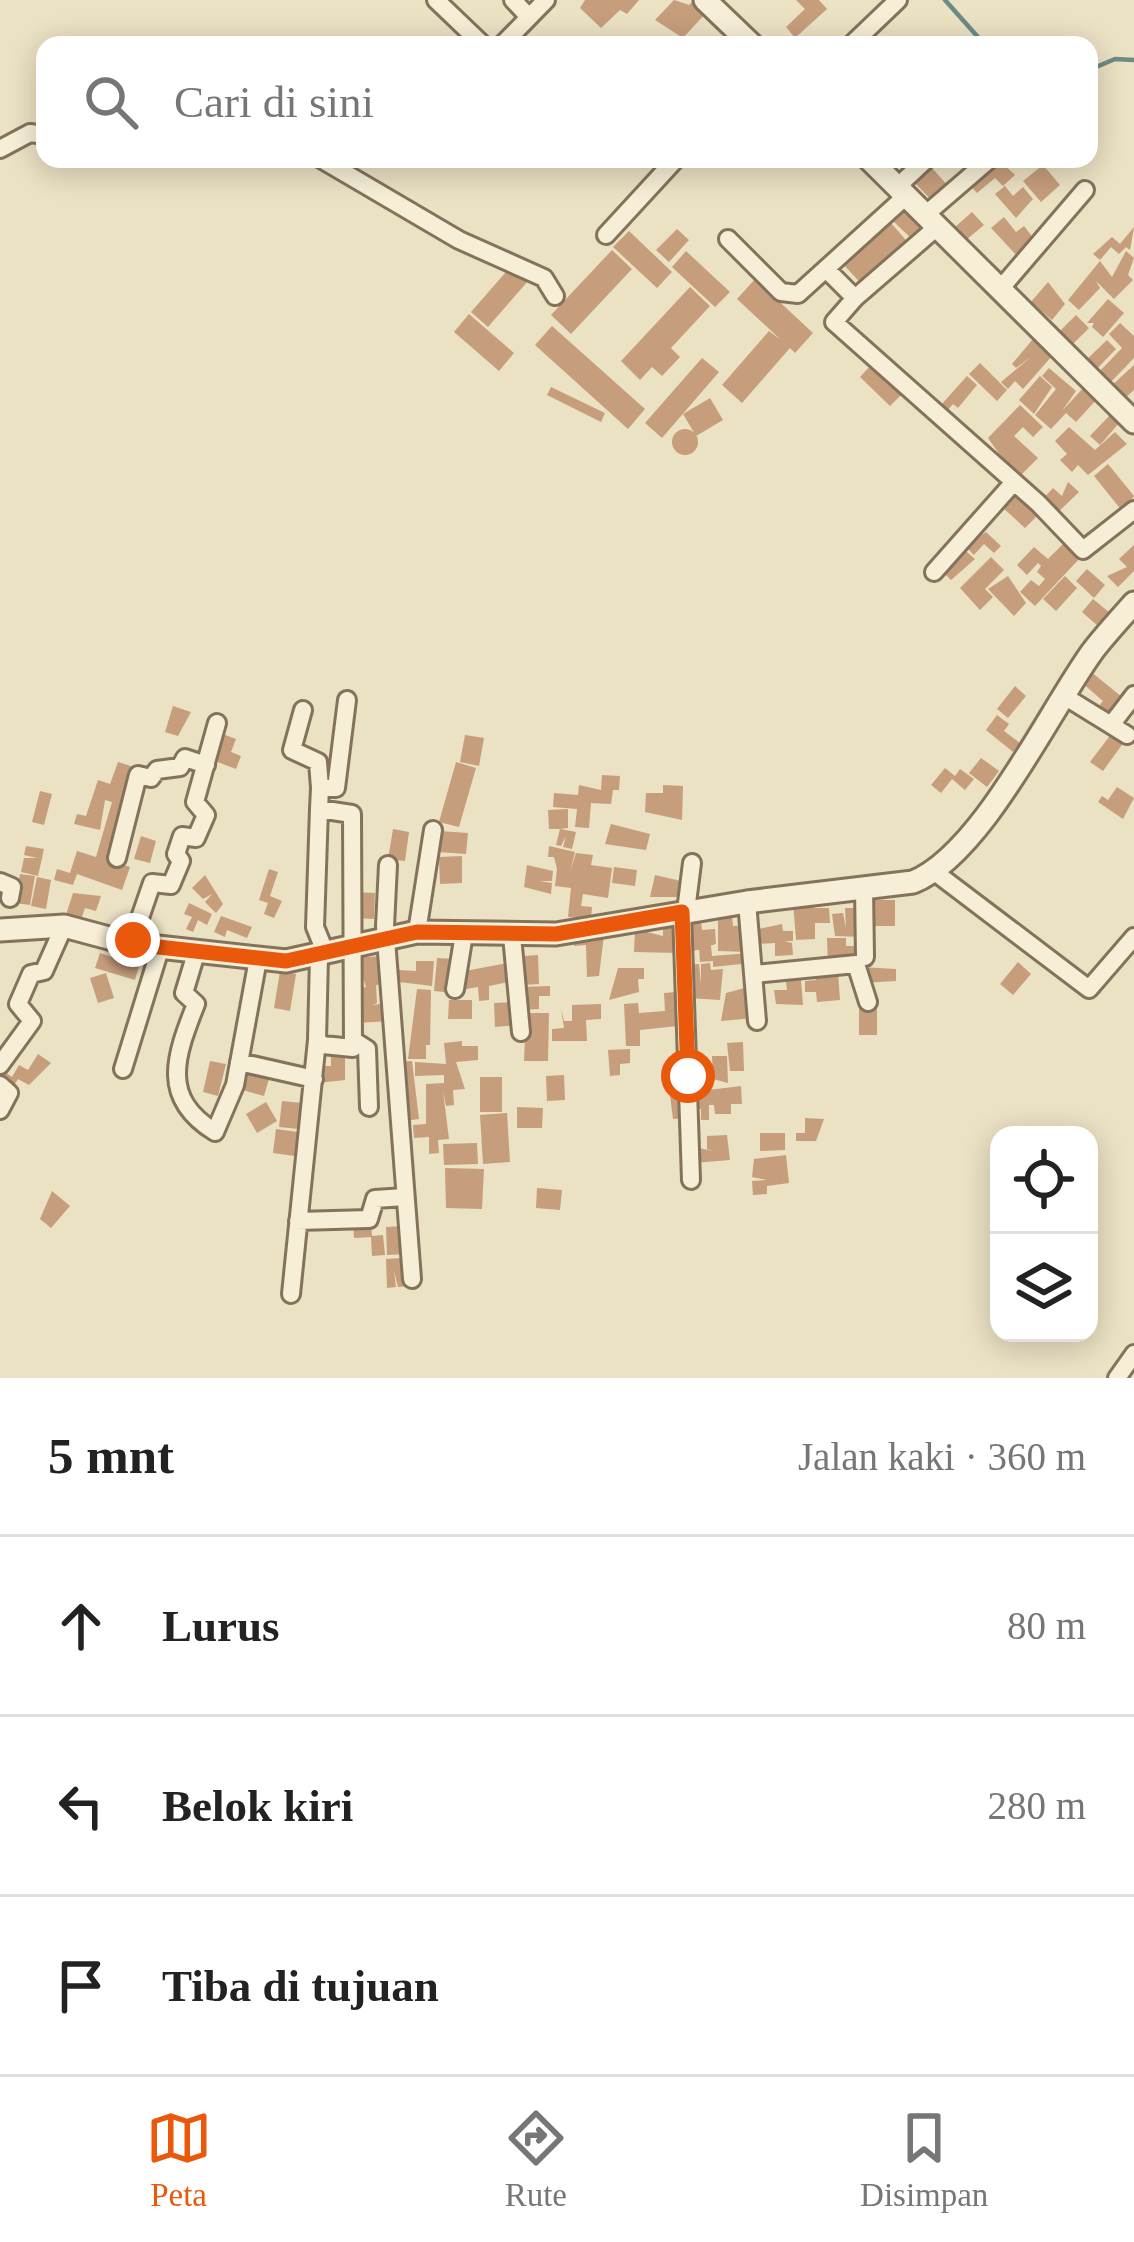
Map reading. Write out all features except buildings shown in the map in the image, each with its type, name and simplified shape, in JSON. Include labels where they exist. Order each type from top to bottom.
[{"type":"street","points":[[436,0],[474,36]]},
{"type":"street","points":[[513,0],[529,17]]},
{"type":"street","points":[[511,36],[545,0]]},
{"type":"street","points":[[706,0],[743,36]]},
{"type":"street","points":[[860,36],[898,0]]},
{"type":"street","points":[[0,149],[36,134]]},
{"type":"street","points":[[337,168],[459,240],[544,278],[555,296]]},
{"type":"street","points":[[606,235],[668,168]]},
{"type":"street","points":[[878,168],[1134,422]]},
{"type":"street","points":[[728,239],[781,292],[798,294],[828,271],[920,168]]},
{"type":"street","points":[[981,168],[834,322],[1083,550],[1134,510]]},
{"type":"street","points":[[1001,288],[1084,190]]},
{"type":"street","points":[[828,271],[855,298]]},
{"type":"street","points":[[934,572],[1014,482]]},
{"type":"street","points":[[0,930],[64,926],[133,938],[160,949],[258,959],[323,949],[350,935],[386,933],[418,922],[464,934],[556,934],[685,906],[913,883],[936,873],[1040,740],[1064,696],[1133,605]]},
{"type":"street","points":[[1064,696],[1119,730],[1134,695]]},
{"type":"street","points":[[320,788],[336,788],[347,700]]},
{"type":"street","points":[[291,1294],[323,949],[314,927],[318,762],[292,750],[303,710]]},
{"type":"street","points":[[133,938],[152,883],[172,884],[182,836],[198,836],[207,813],[195,802],[217,723]]},
{"type":"street","points":[[117,858],[138,775],[152,777],[156,770],[179,767],[185,758],[206,765]]},
{"type":"street","points":[[317,1040],[323,1046],[353,1048],[356,1042],[350,935],[352,814],[319,809]]},
{"type":"street","points":[[418,922],[433,830]]},
{"type":"street","points":[[691,1180],[685,906],[692,863]]},
{"type":"street","points":[[388,865],[386,933],[412,1279]]},
{"type":"street","points":[[936,873],[1088,989],[1134,937]]},
{"type":"street","points":[[864,889],[865,957]]},
{"type":"street","points":[[747,902],[757,1021]]},
{"type":"street","points":[[0,1065],[32,1021],[18,1007],[20,1000],[31,974],[44,970],[64,926]]},
{"type":"street","points":[[455,989],[464,934]]},
{"type":"street","points":[[512,937],[521,1032]]},
{"type":"street","points":[[123,1070],[160,949]]},
{"type":"street","points":[[197,950],[184,993],[196,1004],[174,1072],[182,1107],[212,1131],[221,1122],[239,1061],[258,959]]},
{"type":"street","points":[[755,974],[856,964],[868,1002]]},
{"type":"street","points":[[356,1042],[367,1049],[369,1107]]},
{"type":"street","points":[[239,1061],[314,1079]]},
{"type":"street","points":[[0,1085],[9,1092],[0,1110]]},
{"type":"street","points":[[298,1221],[369,1219],[375,1199],[405,1197]]},
{"type":"street","points":[[1117,1378],[1134,1354]]},
{"type":"waterway","points":[[945,0],[977,36]]},
{"type":"waterway","points":[[1098,66],[1115,59],[1134,60]]},
{"type":"route","points":[[133,940],[131,944],[160,949],[286,961],[417,932],[521,937],[682,912],[688,1076]]}]
